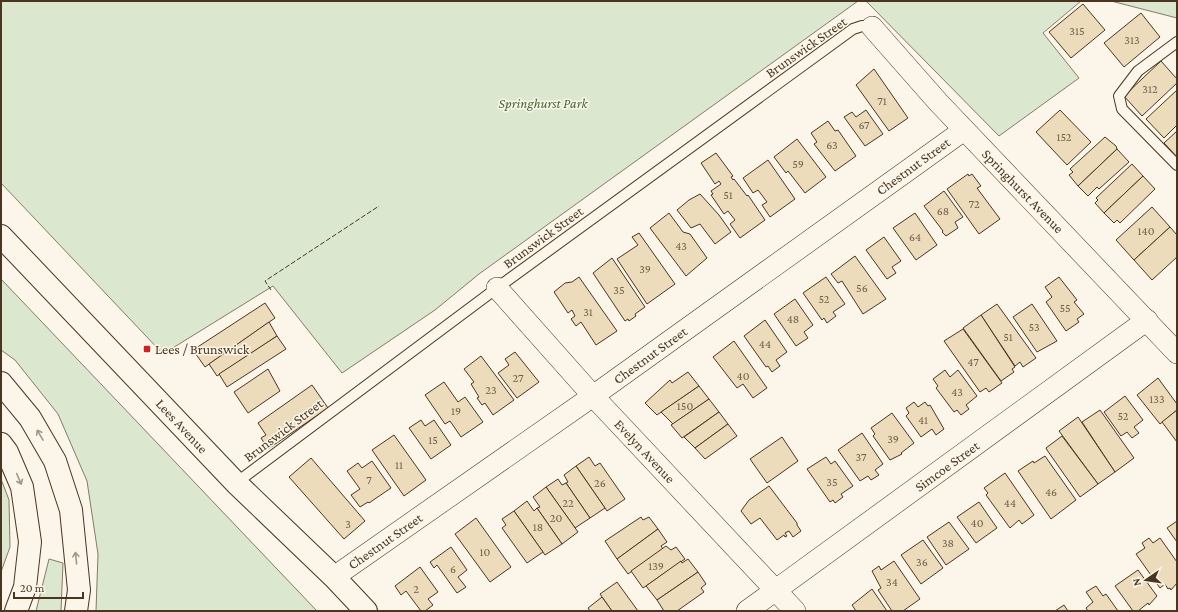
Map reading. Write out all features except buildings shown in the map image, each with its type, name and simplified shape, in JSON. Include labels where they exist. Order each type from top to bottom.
[{"type":"main road","name":"Lees Avenue","points":[[1,236],[236,483],[334,577],[366,611]]},
{"type":"main road","points":[[1,383],[30,418],[55,461],[72,510],[80,590],[76,611]]},
{"type":"main road","points":[[1,444],[7,452],[22,487],[30,542],[25,587],[16,611]]},
{"type":"street","name":"Springhurst Avenue","points":[[872,27],[964,130],[1177,353]]},
{"type":"street","name":"Chestnut Street","points":[[334,577],[593,396],[964,130]]},
{"type":"street","name":"Evelyn Avenue","points":[[497,288],[593,396],[795,611]]},
{"type":"street","name":"Simcoe Street","points":[[747,611],[1147,320]]},
{"type":"lane","name":"Brunswick Street","points":[[236,483],[497,288],[853,29],[862,26],[872,27]]},
{"type":"lane","points":[[1177,42],[1138,71],[1119,96],[1122,109],[1177,165]]},
{"type":"green space","name":"Springhurst Park","points":[[1,1],[858,1],[479,274],[435,310],[342,373],[273,286],[163,354],[1,183]]},
{"type":"green space","points":[[866,1],[1081,1],[1043,33],[1079,78],[999,136]]},
{"type":"green space","points":[[1111,1],[1177,1],[1177,18]]},
{"type":"green space","points":[[1,279],[317,611],[96,611],[98,554],[87,481],[58,414],[15,360],[1,350]]},
{"type":"green space","points":[[1,479],[9,500],[10,547],[1,572]]},
{"type":"green space","points":[[49,559],[63,563],[61,611],[36,611]]},
{"type":"fence","points":[[271,290],[265,281],[379,206]]},
{"type":"place","name":"Lees / Brunswick","points":[[147,349]]}]
